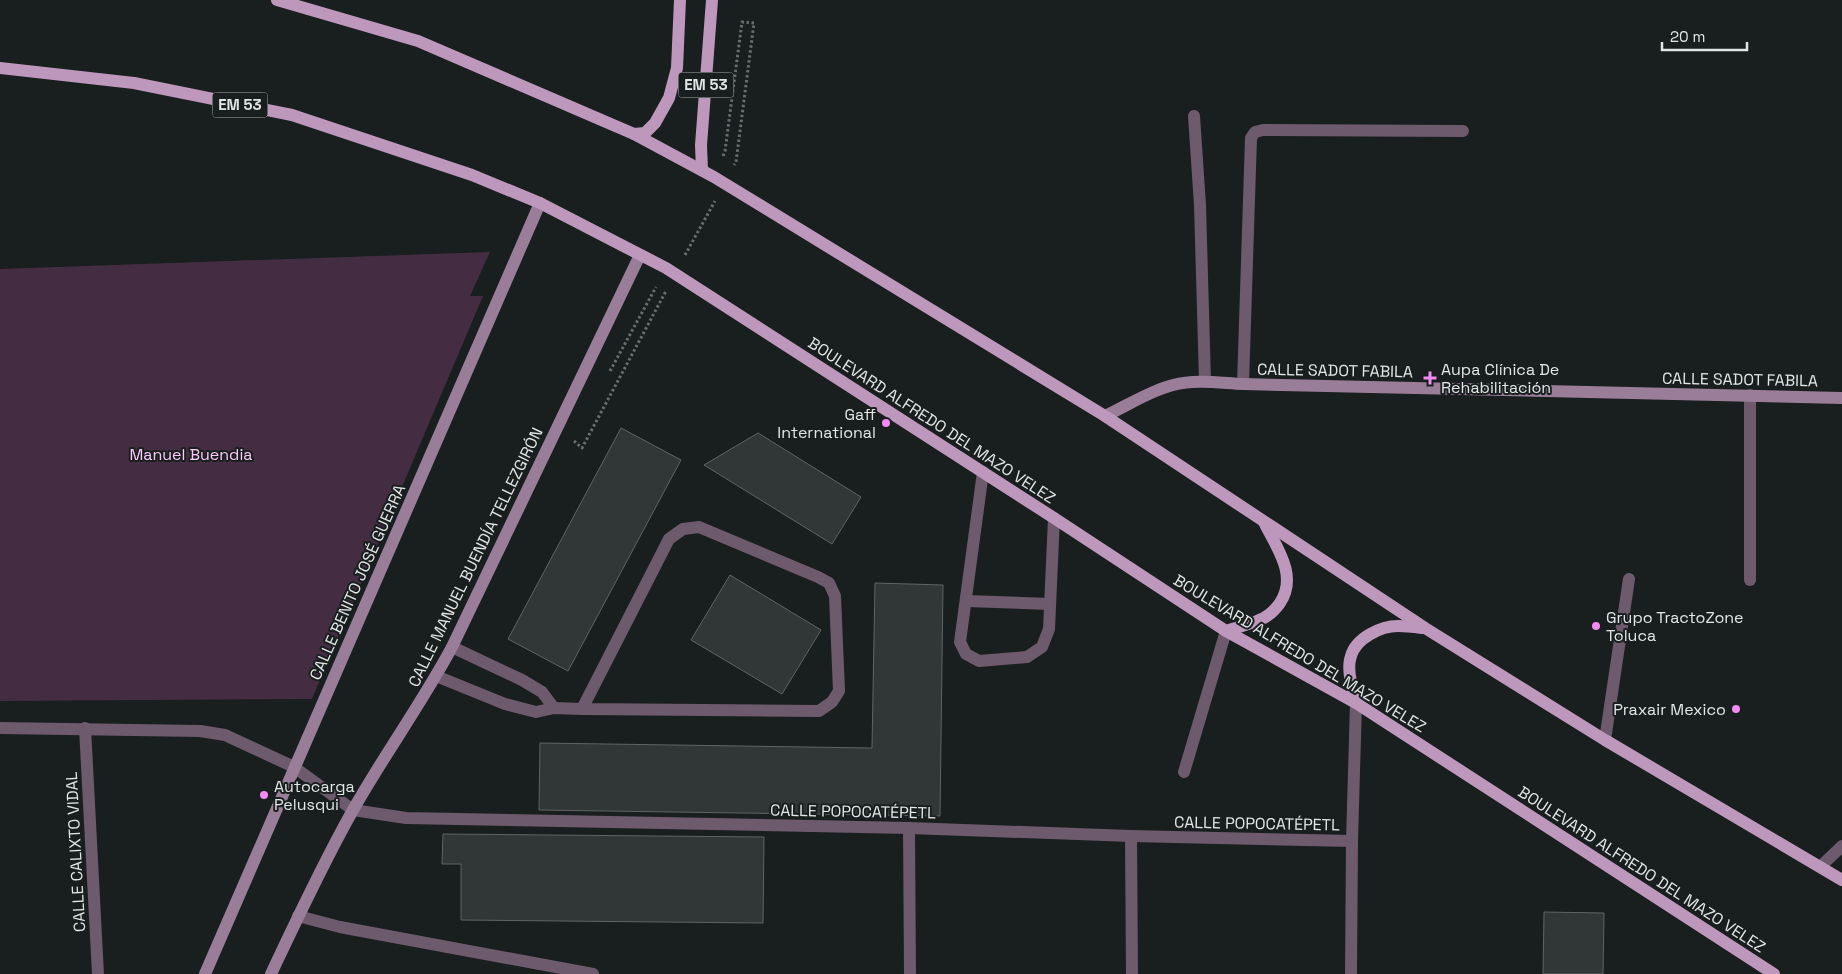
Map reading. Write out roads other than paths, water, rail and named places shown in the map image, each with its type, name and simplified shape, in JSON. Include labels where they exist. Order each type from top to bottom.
[{"type":"main road","points":[[276,0],[418,41],[634,134],[702,170],[1105,416],[1425,628],[1605,740],[1842,880]]},
{"type":"main road","name":"EM 53","points":[[634,134],[645,133],[656,124],[669,98],[677,68],[680,0]]},
{"type":"main road","name":"EM 53","points":[[702,170],[700,145],[712,0]]},
{"type":"main road","name":"BOULEVARD ALFREDO DEL MAZO VELEZ","points":[[0,68],[134,83],[292,115],[472,175],[540,203],[666,268],[1226,631],[1356,703],[1774,974]]},
{"type":"main road","name":"CALLE BENITO JOSÉ GUERRA","points":[[205,974],[540,203]]},
{"type":"main road","name":"CALLE MANUEL BUENDÍA TELLEZGIRÓN","points":[[271,974],[298,916],[353,810],[452,647],[640,255]]},
{"type":"main road","name":"CALLE SADOT FABILA","points":[[1105,416],[1166,387],[1205,381],[1243,384],[1842,398]]},
{"type":"main road","points":[[1226,631],[1268,616],[1284,596],[1287,572],[1265,523]]},
{"type":"main road","points":[[1356,703],[1350,656],[1356,647],[1372,633],[1383,629],[1397,626],[1425,628]]},
{"type":"street","points":[[1194,116],[1200,205],[1205,381]]},
{"type":"street","points":[[1243,384],[1251,138],[1255,132],[1264,130],[1463,131]]},
{"type":"street","points":[[1750,395],[1750,580]]},
{"type":"street","points":[[983,472],[960,642],[966,654],[979,661],[1027,658],[1042,647],[1049,629],[1054,518]]},
{"type":"street","points":[[436,676],[505,704],[536,712],[554,708],[819,710],[832,702],[839,691],[835,596],[829,583],[699,527],[683,529],[669,539],[582,708]]},
{"type":"street","points":[[1605,740],[1629,579]]},
{"type":"street","points":[[966,601],[1050,604]]},
{"type":"street","points":[[1184,772],[1226,631]]},
{"type":"street","points":[[452,647],[522,680],[542,692],[554,708]]},
{"type":"street","points":[[1350,974],[1356,703]]},
{"type":"street","points":[[0,728],[200,731],[224,735],[294,767],[353,810]]},
{"type":"street","name":"CALLE CALIXTO VIDAL","points":[[85,728],[98,974]]},
{"type":"street","name":"CALLE POPOCATÉPETL","points":[[353,810],[406,818],[909,828],[1352,841]]},
{"type":"street","points":[[909,828],[910,974]]},
{"type":"street","points":[[1131,836],[1132,974]]},
{"type":"street","points":[[1821,866],[1842,846]]},
{"type":"street","points":[[298,916],[340,927],[593,974]]},
{"type":"place","name":"Aupa Clínica De Rehabilitación","points":[[1430,378]]},
{"type":"place","name":"Gaff International","points":[[886,423]]},
{"type":"place","name":"Grupo TractoZone Toluca","points":[[1596,626]]},
{"type":"place","name":"Praxair Mexico","points":[[1736,709]]},
{"type":"place","name":"Autocarga Pelusqui","points":[[264,795]]},
{"type":"park label","name":"Manuel Buendia","points":[[191,454]]}]
